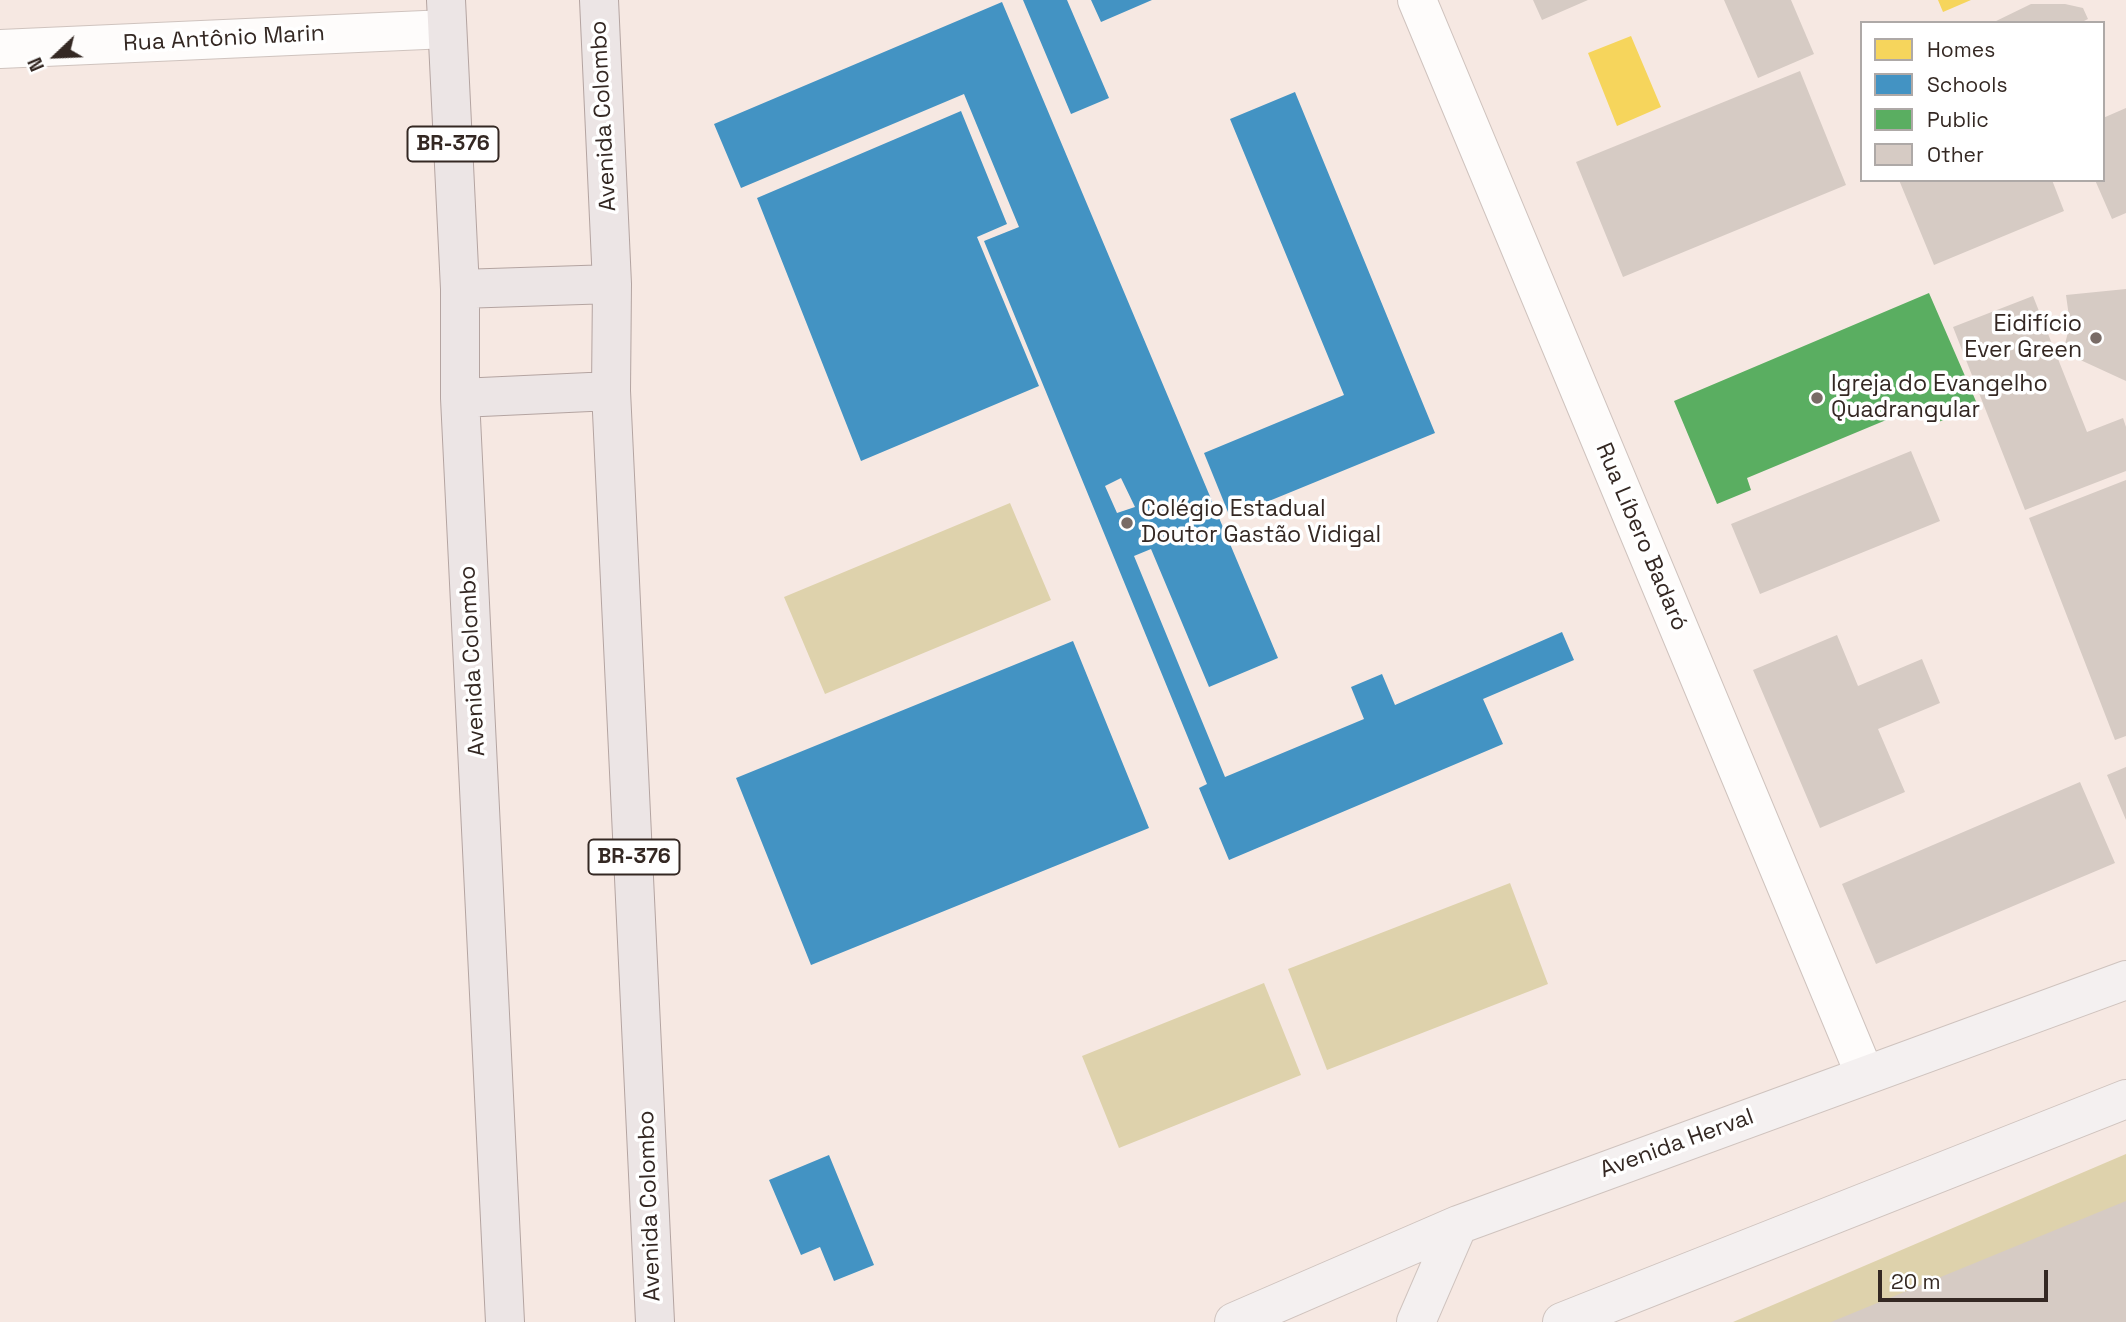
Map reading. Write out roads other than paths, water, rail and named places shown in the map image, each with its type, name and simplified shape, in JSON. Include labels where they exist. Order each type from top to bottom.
[{"type":"main road","name":"Avenida Colombo","points":[[599,0],[612,284],[611,391],[654,1322]]},
{"type":"main road","name":"Avenida Colombo","points":[[447,15],[460,289],[460,398],[505,1322]]},
{"type":"main road","points":[[460,289],[612,284]]},
{"type":"main road","points":[[460,398],[611,391]]},
{"type":"main road","name":"Avenida Herval","points":[[1234,1322],[1458,1225],[2126,980]]},
{"type":"main road","points":[[1562,1322],[2126,1099]]},
{"type":"main road","points":[[1416,1322],[1458,1225]]},
{"type":"street","name":"Rua Líbero Badaró","points":[[1417,0],[1866,1075]]},
{"type":"street","name":"Rua Antônio Marin","points":[[0,49],[447,15]]},
{"type":"place","name":"Eidifício Ever Green","points":[[2096,338]]},
{"type":"place","name":"Igreja do Evangelho Quadrangular","points":[[1817,398]]},
{"type":"place","name":"Colégio Estadual Doutor Gastão Vidigal","points":[[1127,523]]}]
